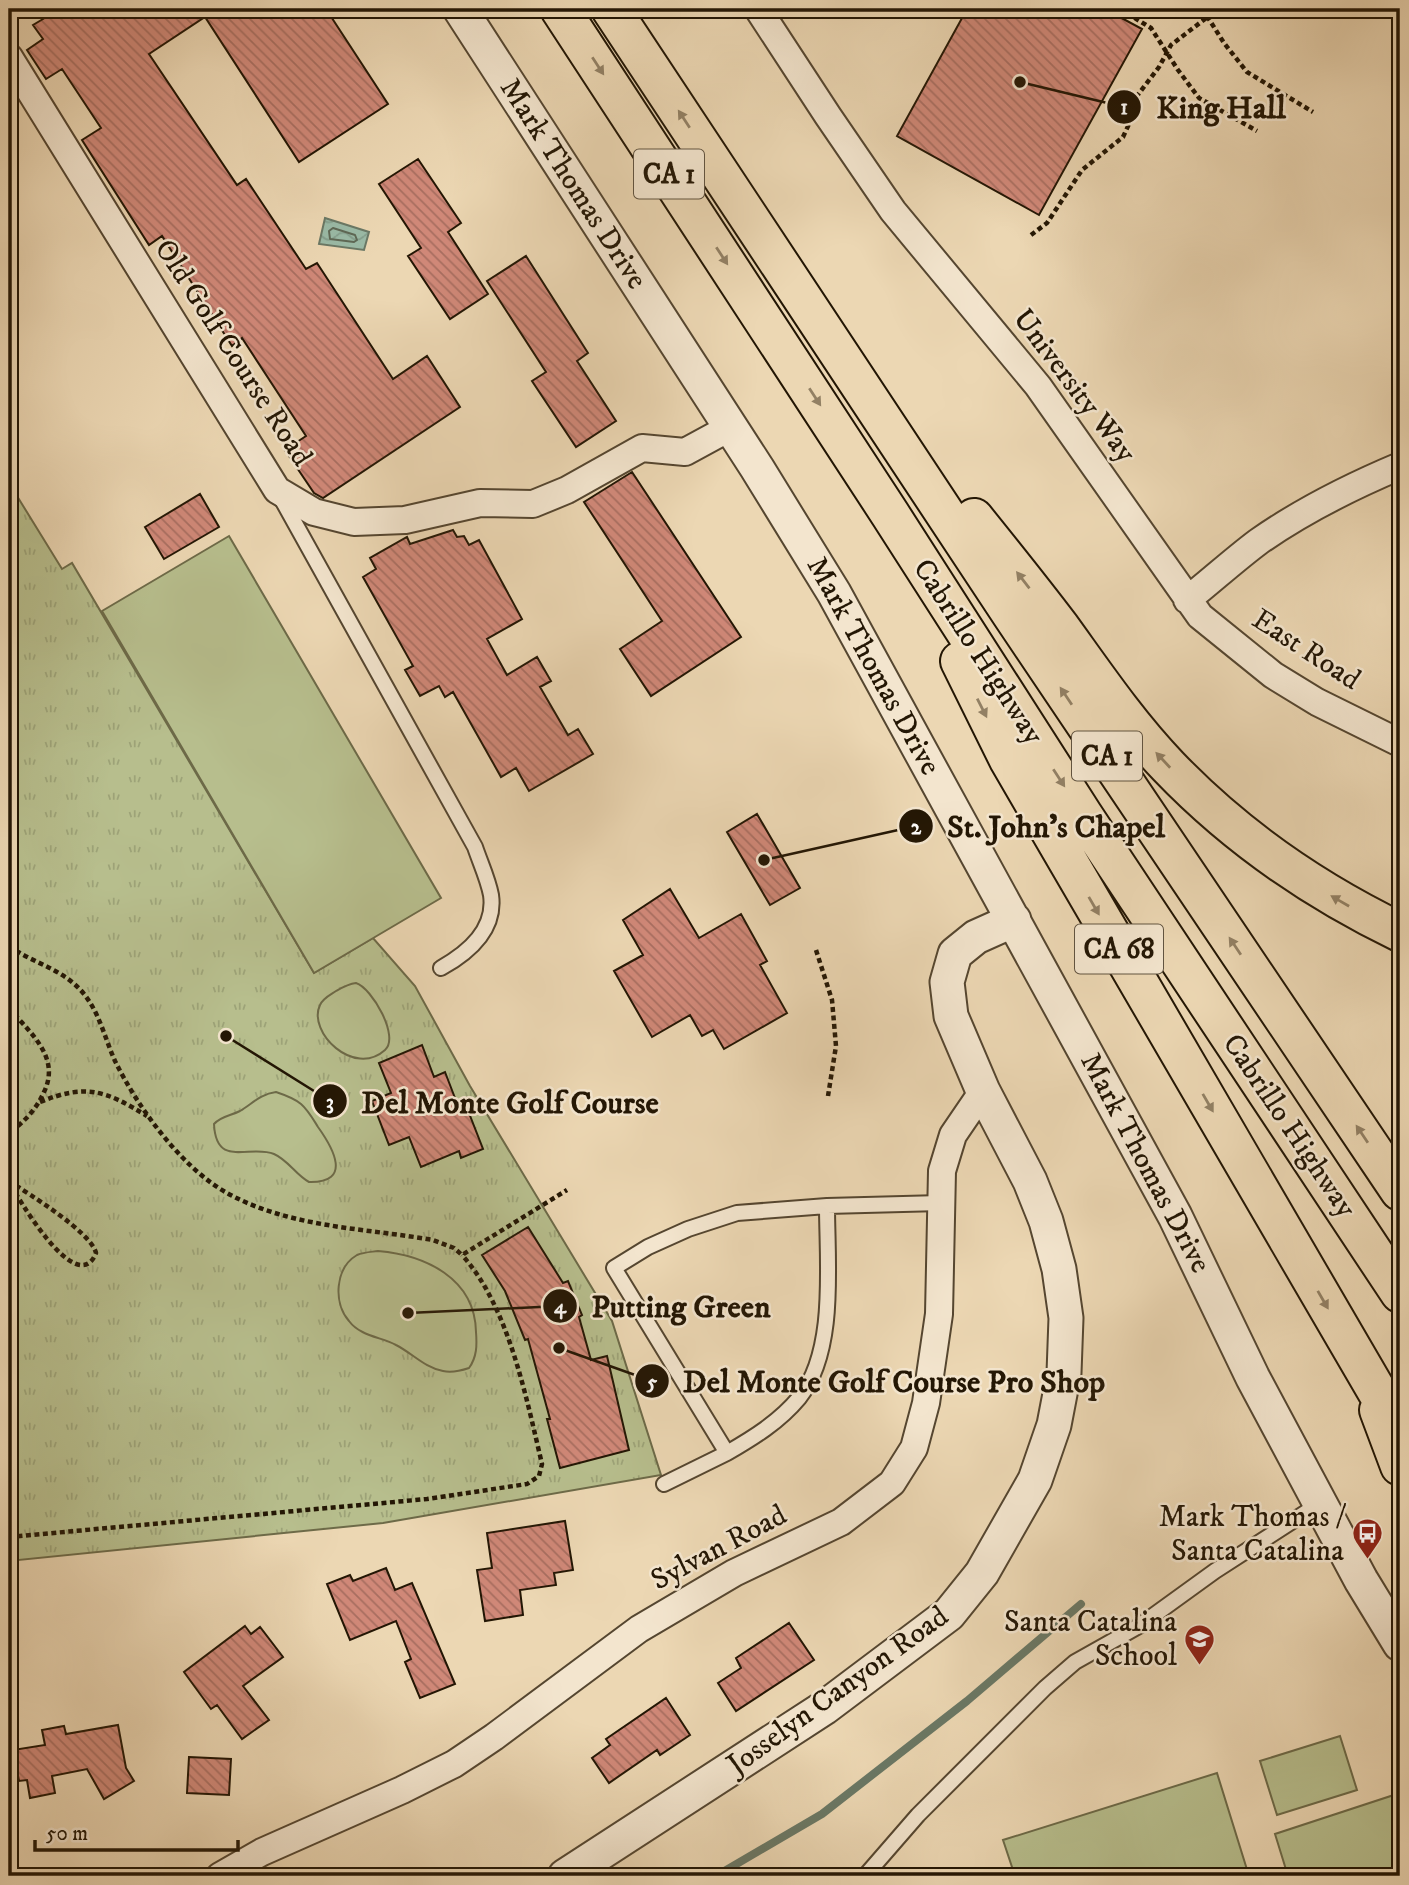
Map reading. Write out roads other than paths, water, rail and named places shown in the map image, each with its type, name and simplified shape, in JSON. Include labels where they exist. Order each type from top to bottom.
[{"type":"highway","name":"Cabrillo Highway","points":[[560,9],[1083,815],[1400,1293]]},
{"type":"highway","name":"Cabrillo Highway","points":[[611,9],[1048,670],[1400,1191]]},
{"type":"highway","points":[[816,320],[1167,765],[1242,835],[1288,868],[1338,900],[1400,932]]},
{"type":"highway","name":"CA 68","points":[[890,514],[981,707],[1009,760],[1367,1375],[1400,1466]]},
{"type":"highway","points":[[1367,1375],[1400,1431]]},
{"type":"street","name":"Mark Thomas Drive","points":[[460,9],[731,427],[834,593],[1175,1216],[1253,1378],[1319,1504],[1400,1644]]},
{"type":"street","name":"University Way","points":[[758,9],[893,211],[1038,386],[1187,600]]},
{"type":"street","name":"Old Golf Course Road","points":[[9,57],[242,438],[277,490],[314,512],[354,522],[405,520],[480,503],[533,503],[567,490],[642,448],[684,452],[731,427]]},
{"type":"street","points":[[1187,600],[1257,543],[1302,513],[1363,482],[1400,467]]},
{"type":"street","name":"East Road","points":[[1187,600],[1200,616],[1273,675],[1317,702],[1400,743]]},
{"type":"street","name":"Josselyn Canyon Road","points":[[565,1876],[824,1709],[949,1614],[982,1573],[1035,1480],[1054,1425],[1064,1373],[1066,1318],[1059,1269],[1046,1221],[1030,1181],[983,1091],[951,1016],[947,982],[955,954],[976,937],[1014,920]]},
{"type":"street","name":"Sylvan Road","points":[[220,1876],[262,1852],[454,1765],[639,1629],[734,1573],[841,1522],[892,1483],[914,1448],[926,1403],[939,1314],[942,1171],[953,1135],[983,1091]]},
{"type":"lane","points":[[277,490],[475,847],[491,896],[488,923],[475,944],[441,968]]},
{"type":"lane","points":[[727,1453],[614,1268],[648,1247],[688,1229],[737,1213],[827,1206],[942,1203]]},
{"type":"lane","points":[[664,1485],[753,1438],[782,1417],[800,1397],[814,1373],[825,1320],[827,1206]]},
{"type":"lane","points":[[865,1876],[918,1815],[1045,1688],[1075,1662],[1139,1626],[1214,1571],[1319,1504]]},
{"type":"water","points":[[325,218],[369,232],[364,250],[319,244]]},
{"type":"waterway","points":[[716,1876],[822,1814],[967,1701],[1081,1604]]},
{"type":"place","name":"King Hall","points":[[1020,82]]},
{"type":"place","name":"St. John's Chapel","points":[[764,860]]},
{"type":"place","name":"Del Monte Golf Course","points":[[226,1036]]},
{"type":"place","name":"Putting Green","points":[[408,1313]]},
{"type":"place","name":"Del Monte Golf Course Pro Shop","points":[[559,1348]]},
{"type":"place","name":"Mark Thomas / Santa Catalina","points":[[1367,1561]]},
{"type":"place","name":"Santa Catalina School","points":[[1200,1666]]}]
